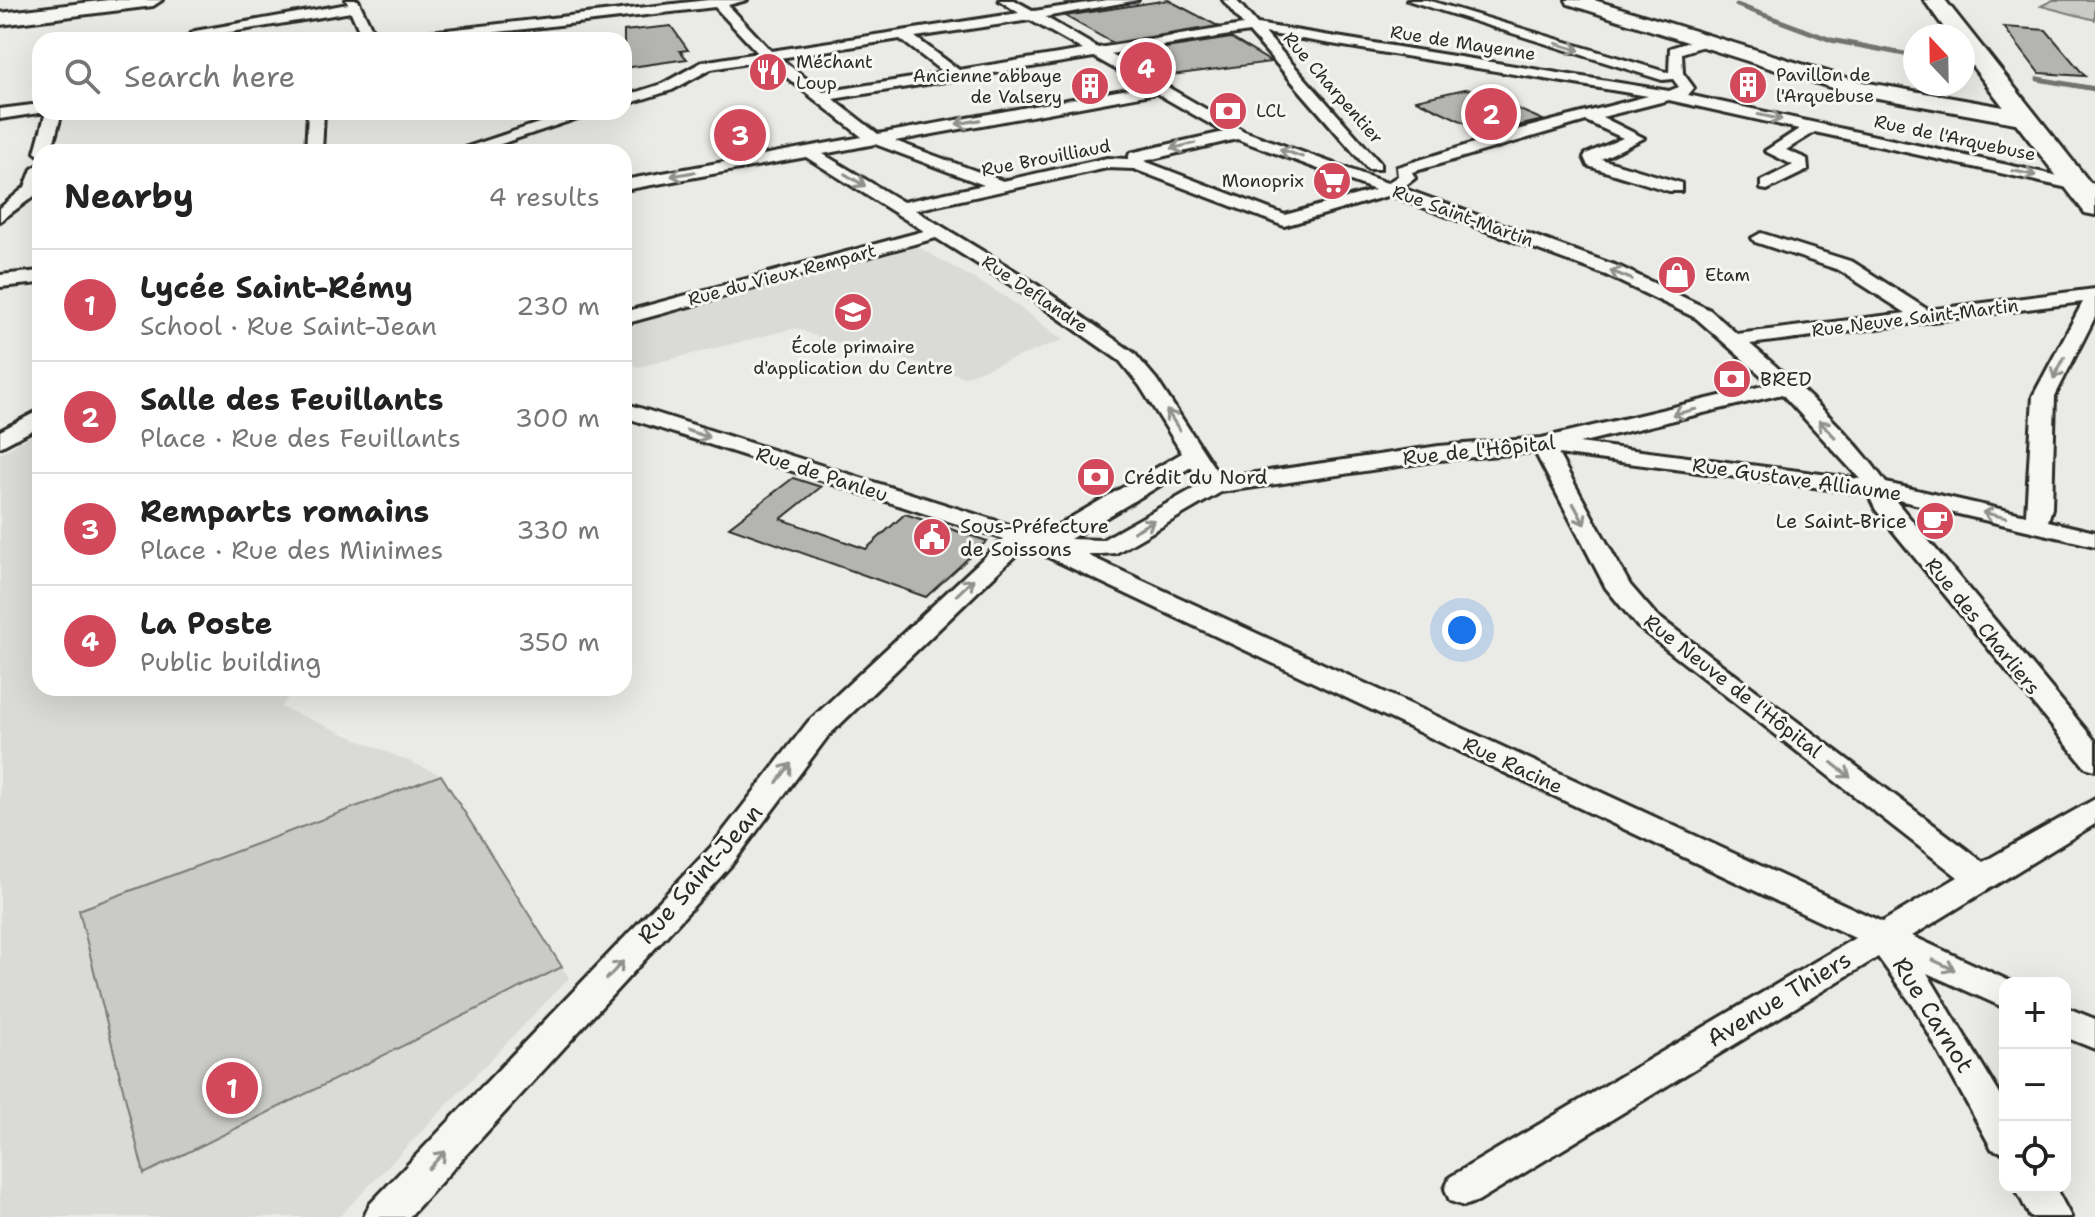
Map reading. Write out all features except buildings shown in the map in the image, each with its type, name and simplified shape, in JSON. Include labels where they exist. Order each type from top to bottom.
[{"type":"main road","points":[[0,19],[153,0]]},
{"type":"main road","points":[[1575,0],[1853,87],[2026,118]]},
{"type":"main road","points":[[1935,2],[1952,24]]},
{"type":"main road","points":[[1975,53],[2086,187],[2095,207]]},
{"type":"street","points":[[591,0],[605,15]]},
{"type":"street","points":[[462,32],[741,0]]},
{"type":"street","name":"Rue Saint-Martin","points":[[1005,0],[1238,134],[1664,293],[1703,314],[1787,387],[1860,462],[1878,488]]},
{"type":"street","points":[[707,65],[1132,0]]},
{"type":"street","name":"Rue Charpentier","points":[[1229,0],[1374,166]]},
{"type":"street","points":[[1344,173],[1374,166],[1403,170],[1505,138],[1687,88],[1672,75],[1413,0]]},
{"type":"street","points":[[718,1],[733,38],[767,55],[873,138],[1002,186]]},
{"type":"street","points":[[210,32],[354,4],[366,32]]},
{"type":"street","name":"Rue de Mayenne","points":[[819,97],[1253,27],[1667,95]]},
{"type":"street","points":[[903,35],[956,75]]},
{"type":"street","points":[[632,98],[667,87],[707,65],[733,38]]},
{"type":"street","points":[[1672,75],[1675,51],[1705,41]]},
{"type":"street","points":[[632,184],[1155,89]]},
{"type":"street","name":"Rue de l'Arquebuse","points":[[1667,95],[2086,187]]},
{"type":"street","points":[[0,114],[32,110]]},
{"type":"street","points":[[815,150],[844,115]]},
{"type":"street","points":[[1589,117],[1636,138],[1592,157],[1594,163],[1675,187]]},
{"type":"street","points":[[45,144],[52,120]]},
{"type":"street","points":[[314,144],[316,120]]},
{"type":"street","points":[[486,144],[562,120]]},
{"type":"street","points":[[1767,185],[1802,167],[1801,162],[1773,151],[1813,127]]},
{"type":"street","name":"Rue Brouilliaud","points":[[901,208],[1107,163],[1136,164],[1136,156],[1238,134]]},
{"type":"street","name":"Rue Deflandre","points":[[815,150],[812,154],[1023,284],[1127,357],[1149,383],[1215,486]]},
{"type":"street","points":[[1136,164],[1284,221],[1390,189],[1407,178],[1403,170]]},
{"type":"street","points":[[0,216],[25,198],[32,189]]},
{"type":"street","name":"Rue du Vieux Rempart","points":[[632,316],[939,232]]},
{"type":"street","points":[[1761,238],[1846,266],[1924,316]]},
{"type":"street","points":[[0,281],[32,278]]},
{"type":"street","points":[[2035,525],[2040,508],[2044,396],[2095,297]]},
{"type":"street","name":"Rue Neuve Saint-Martin","points":[[1734,340],[2095,297]]},
{"type":"street","name":"Rue de l'Hôpital","points":[[1215,486],[1439,453],[1542,445],[1787,387]]},
{"type":"street","name":"Rue de Panleu","points":[[632,413],[1032,540]]},
{"type":"street","points":[[0,440],[32,422]]},
{"type":"street","name":"Rue Gustave Alliaume","points":[[1542,445],[1878,488],[2095,539]]},
{"type":"street","name":"Rue Neuve de l'Hôpital","points":[[1542,445],[1619,588],[1647,621],[1981,878]]},
{"type":"street","name":"Rue Saint-Jean","points":[[384,1217],[722,855],[818,729],[1032,540],[1195,455]]},
{"type":"street","points":[[1032,540],[1107,548],[1215,486]]},
{"type":"street","name":"Rue des Charliers","points":[[1878,488],[1884,505],[2095,760]]},
{"type":"street","name":"Rue Racine","points":[[1032,540],[1999,991]]},
{"type":"street","points":[[1107,548],[1116,578]]},
{"type":"street","name":"Avenue Thiers","points":[[1464,1189],[2095,810]]},
{"type":"street","name":"Rue Carnot","points":[[1883,937],[1926,997],[1999,1126]]},
{"type":"street","points":[[2071,1024],[2095,1035]]},
{"type":"street","points":[[2037,1193],[2051,1217]]},
{"type":"shaded area","points":[[2053,0],[2095,0],[2095,20],[2041,6]]},
{"type":"shaded area","name":"École primaire d'application du Centre","points":[[918,247],[1006,297],[1063,340],[964,377],[940,368],[823,339],[796,328],[639,367],[632,365],[632,325]]},
{"type":"shaded area","points":[[32,435],[32,696],[289,696],[281,707],[441,775],[569,978],[339,1217],[0,1217],[0,454]]},
{"type":"shaded area","points":[[441,775],[562,967],[144,1174],[79,910]]},
{"type":"waterway","points":[[1737,5],[1831,40],[1903,54]]},
{"type":"waterway","points":[[2038,79],[2095,89]]},
{"type":"place","name":"La Poste","points":[[1146,68]]},
{"type":"place","name":"Méchant Loup","points":[[768,72]]},
{"type":"place","name":"Pavillon de l'Arquebuse","points":[[1748,85]]},
{"type":"place","name":"Ancienne abbaye de Valsery","points":[[1090,86]]},
{"type":"place","name":"LCL","points":[[1228,111]]},
{"type":"place","name":"Salle des Feuillants","points":[[1491,114]]},
{"type":"place","name":"Remparts romains","points":[[740,135]]},
{"type":"place","name":"Monoprix","points":[[1332,181]]},
{"type":"place","name":"Etam","points":[[1677,275]]},
{"type":"place","name":"École primaire d'application du Centre","points":[[853,312]]},
{"type":"place","name":"BRED","points":[[1732,379]]},
{"type":"place","name":"Crédit du Nord","points":[[1096,477]]},
{"type":"place","name":"Le Saint-Brice","points":[[1935,521]]},
{"type":"place","name":"Sous-Préfecture de Soissons","points":[[932,537]]},
{"type":"place","name":"Lycée Saint-Rémy","points":[[232,1088]]}]
